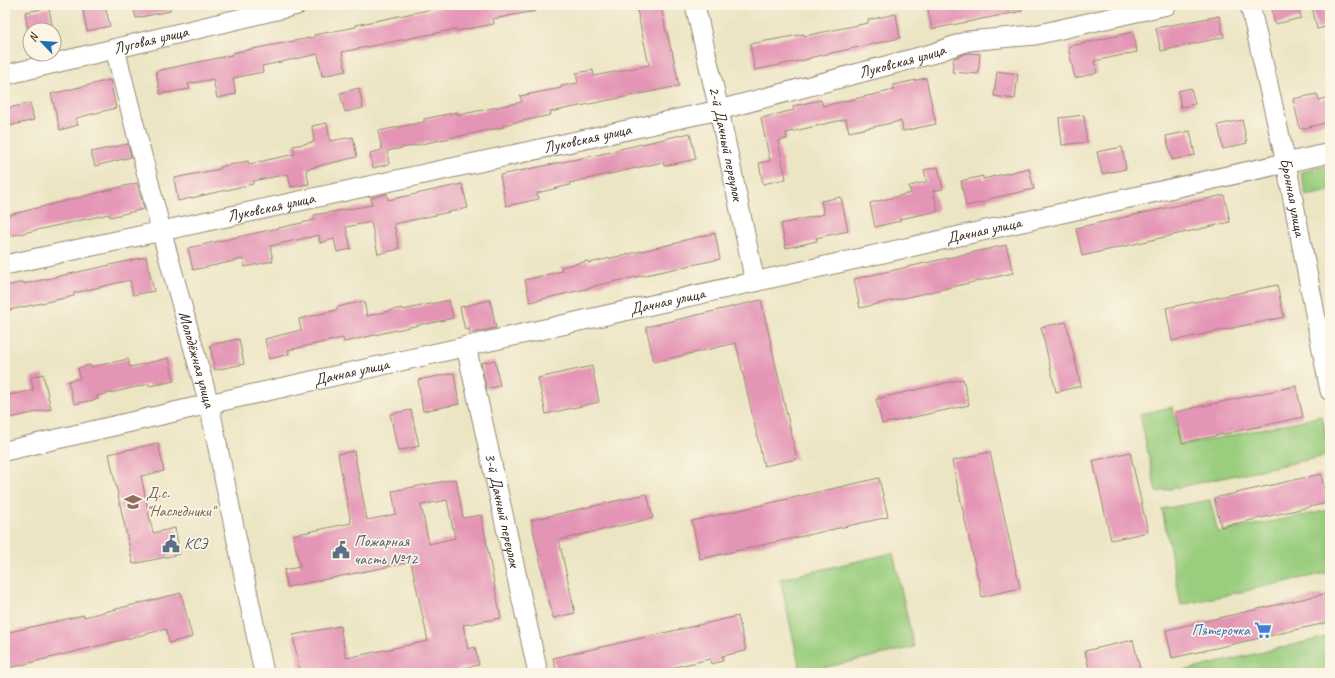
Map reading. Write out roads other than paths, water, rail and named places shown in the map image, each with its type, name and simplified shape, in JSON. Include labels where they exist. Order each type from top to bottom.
[{"type":"street","name":"Луговая улица","points":[[5,75],[297,5]]},
{"type":"street","name":"2-й Дачный переулок","points":[[695,5],[719,110],[755,282]]},
{"type":"street","name":"Луковская улица","points":[[5,264],[719,110],[931,54],[968,41],[1035,35],[1167,5]]},
{"type":"street","name":"Бронная улица","points":[[1250,5],[1286,163],[1330,391]]},
{"type":"street","name":"Молодёжная улица","points":[[115,49],[161,230],[210,404],[264,673]]},
{"type":"street","name":"Дачная улица","points":[[5,451],[466,346],[1330,153]]},
{"type":"street","name":"3-й Дачный переулок","points":[[466,346],[538,673]]},
{"type":"place","name":"Д.с. \"Наследники\"","points":[[133,502]]},
{"type":"place","name":"КСЭ","points":[[171,544]]},
{"type":"place","name":"Пожарная часть №12","points":[[341,550]]},
{"type":"place","name":"Пятерочка","points":[[1263,630]]}]
